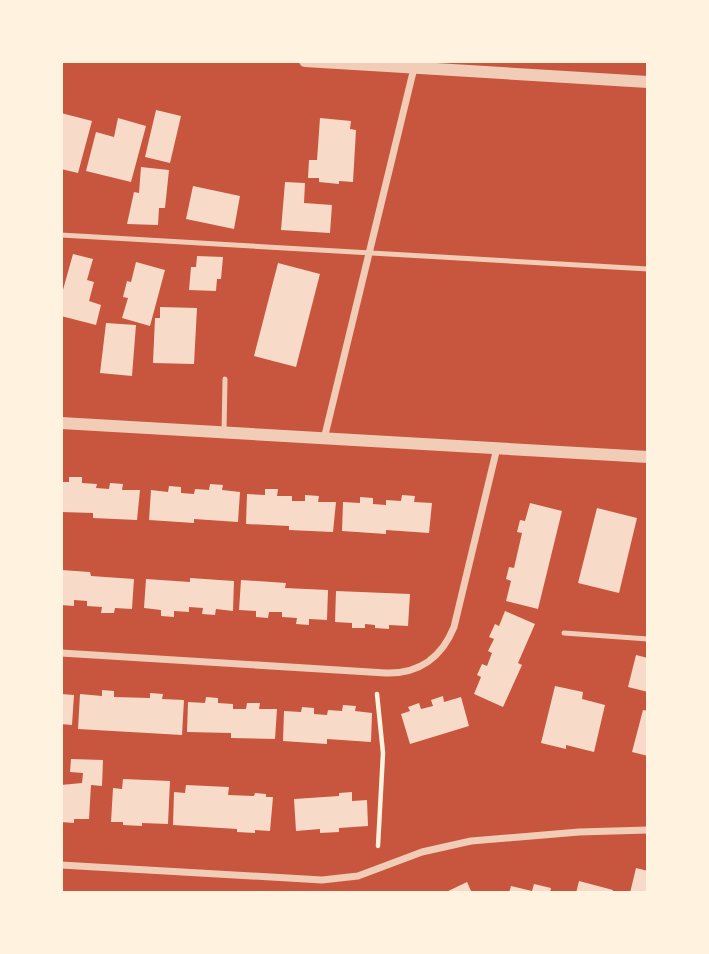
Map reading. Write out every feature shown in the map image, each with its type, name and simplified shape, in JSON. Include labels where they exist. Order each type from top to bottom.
[{"type":"street","points":[[305,61],[648,82]]},
{"type":"street","points":[[324,439],[414,68]]},
{"type":"street","points":[[61,423],[648,457]]},
{"type":"street","points":[[61,653],[386,673],[406,672],[425,664],[442,650],[454,627],[497,448]]},
{"type":"street","points":[[61,865],[322,880],[358,876],[422,852],[471,841],[579,832],[648,830]]},
{"type":"lane","points":[[61,235],[648,269]]},
{"type":"lane","points":[[224,433],[225,379]]},
{"type":"lane","points":[[565,633],[648,639]]},
{"type":"path","points":[[377,694],[383,753],[379,846]]},
{"type":"building","points":[[156,110],[181,116],[170,163],[145,157]]},
{"type":"building","points":[[61,113],[92,121],[78,173],[61,169]]},
{"type":"building","points":[[118,118],[146,126],[131,182],[86,171],[96,132],[114,137]]},
{"type":"building","points":[[320,118],[351,121],[350,129],[356,130],[353,182],[339,181],[339,184],[308,178],[309,160],[317,160]]},
{"type":"building","points":[[141,167],[169,170],[165,208],[159,208],[158,225],[127,224],[134,192],[139,193]]},
{"type":"building","points":[[285,182],[305,183],[304,203],[332,205],[330,233],[281,230]]},
{"type":"building","points":[[193,186],[240,196],[234,229],[186,219]]},
{"type":"building","points":[[73,254],[93,259],[87,280],[94,282],[89,301],[101,305],[96,325],[61,316],[61,297]]},
{"type":"building","points":[[197,256],[223,257],[221,279],[217,279],[216,291],[189,290],[191,267],[196,267]]},
{"type":"building","points":[[136,262],[165,270],[150,326],[122,318],[128,298],[123,297],[127,281],[131,282]]},
{"type":"building","points":[[278,263],[320,274],[296,367],[254,356]]},
{"type":"building","points":[[160,307],[197,308],[194,364],[153,363],[155,318],[160,318]]},
{"type":"building","points":[[106,323],[136,325],[132,376],[100,373]]},
{"type":"building","points":[[69,477],[82,477],[82,483],[97,484],[96,488],[109,489],[110,483],[123,484],[122,490],[140,490],[137,520],[93,518],[93,513],[61,512],[61,482],[69,482]]},
{"type":"building","points":[[210,484],[223,485],[222,490],[240,492],[238,522],[149,520],[151,490],[168,492],[169,486],[181,487],[181,493],[194,494],[195,489],[209,490]]},
{"type":"building","points":[[265,489],[278,489],[277,496],[292,496],[292,501],[305,501],[305,495],[319,496],[318,502],[336,502],[333,532],[246,524],[247,494],[265,495]]},
{"type":"building","points":[[402,495],[415,496],[414,502],[432,503],[429,533],[342,531],[343,502],[360,503],[360,497],[373,498],[373,504],[386,505],[386,500],[401,501]]},
{"type":"building","points":[[530,503],[562,511],[538,609],[506,601],[511,581],[506,579],[509,567],[514,568],[522,533],[517,532],[520,520],[525,521]]},
{"type":"building","points":[[597,508],[637,518],[619,593],[578,583]]},
{"type":"building","points":[[61,570],[90,572],[91,576],[134,579],[132,609],[115,608],[114,613],[101,613],[102,607],[87,606],[87,601],[74,600],[74,606],[61,605]]},
{"type":"building","points":[[190,578],[234,581],[233,611],[216,609],[215,615],[202,614],[203,608],[189,607],[189,612],[174,611],[174,617],[161,616],[161,610],[144,608],[146,579],[190,582]]},
{"type":"building","points":[[241,580],[286,583],[285,588],[328,590],[327,620],[309,619],[309,625],[296,624],[297,618],[282,617],[282,612],[269,612],[268,618],[256,617],[256,611],[239,610]]},
{"type":"building","points":[[336,591],[410,594],[408,626],[389,625],[389,629],[365,624],[365,628],[352,628],[352,623],[335,622]]},
{"type":"building","points":[[505,611],[535,624],[518,663],[522,665],[503,707],[474,694],[481,677],[477,675],[482,664],[487,666],[492,653],[488,651],[494,639],[489,637],[495,624],[499,626]]},
{"type":"building","points":[[636,655],[648,658],[648,692],[628,687]]},
{"type":"building","points":[[555,686],[583,692],[582,699],[605,705],[594,752],[566,745],[566,749],[541,743]]},
{"type":"building","points":[[102,690],[114,691],[114,697],[150,698],[150,693],[163,694],[162,699],[184,700],[182,735],[78,729],[80,694],[102,696]]},
{"type":"building","points":[[61,694],[74,695],[72,725],[61,724]]},
{"type":"building","points":[[443,696],[444,702],[461,697],[469,726],[410,744],[401,714],[410,711],[408,707],[419,703],[421,709],[433,706],[431,700]]},
{"type":"building","points":[[206,697],[218,698],[218,703],[233,704],[233,709],[246,709],[247,703],[260,703],[259,709],[277,709],[275,739],[231,738],[231,733],[187,732],[188,702],[205,703]]},
{"type":"building","points":[[343,705],[356,706],[355,711],[372,713],[371,742],[327,739],[327,744],[283,741],[284,711],[301,712],[302,707],[314,708],[314,714],[327,715],[328,710],[342,711]]},
{"type":"building","points":[[643,710],[648,711],[648,756],[632,752]]},
{"type":"building","points":[[71,759],[103,760],[102,786],[91,785],[89,819],[74,819],[74,823],[61,822],[61,785],[82,783],[83,773],[70,772]]},
{"type":"building","points":[[123,779],[170,781],[168,824],[142,823],[142,826],[111,822],[113,788],[122,789]]},
{"type":"building","points":[[186,785],[229,787],[228,795],[254,796],[255,793],[273,797],[270,831],[237,832],[237,829],[173,825],[174,792],[185,793]]},
{"type":"building","points":[[352,792],[352,801],[367,800],[368,826],[339,828],[339,832],[320,833],[320,829],[296,831],[294,799],[339,796],[339,793]]},
{"type":"building","points":[[636,868],[648,871],[648,893],[630,893]]},
{"type":"building","points":[[579,881],[613,890],[612,893],[576,893]]},
{"type":"building","points":[[467,882],[472,893],[444,893]]},
{"type":"building","points":[[534,884],[551,888],[550,893],[509,893],[511,886],[532,891]]}]
